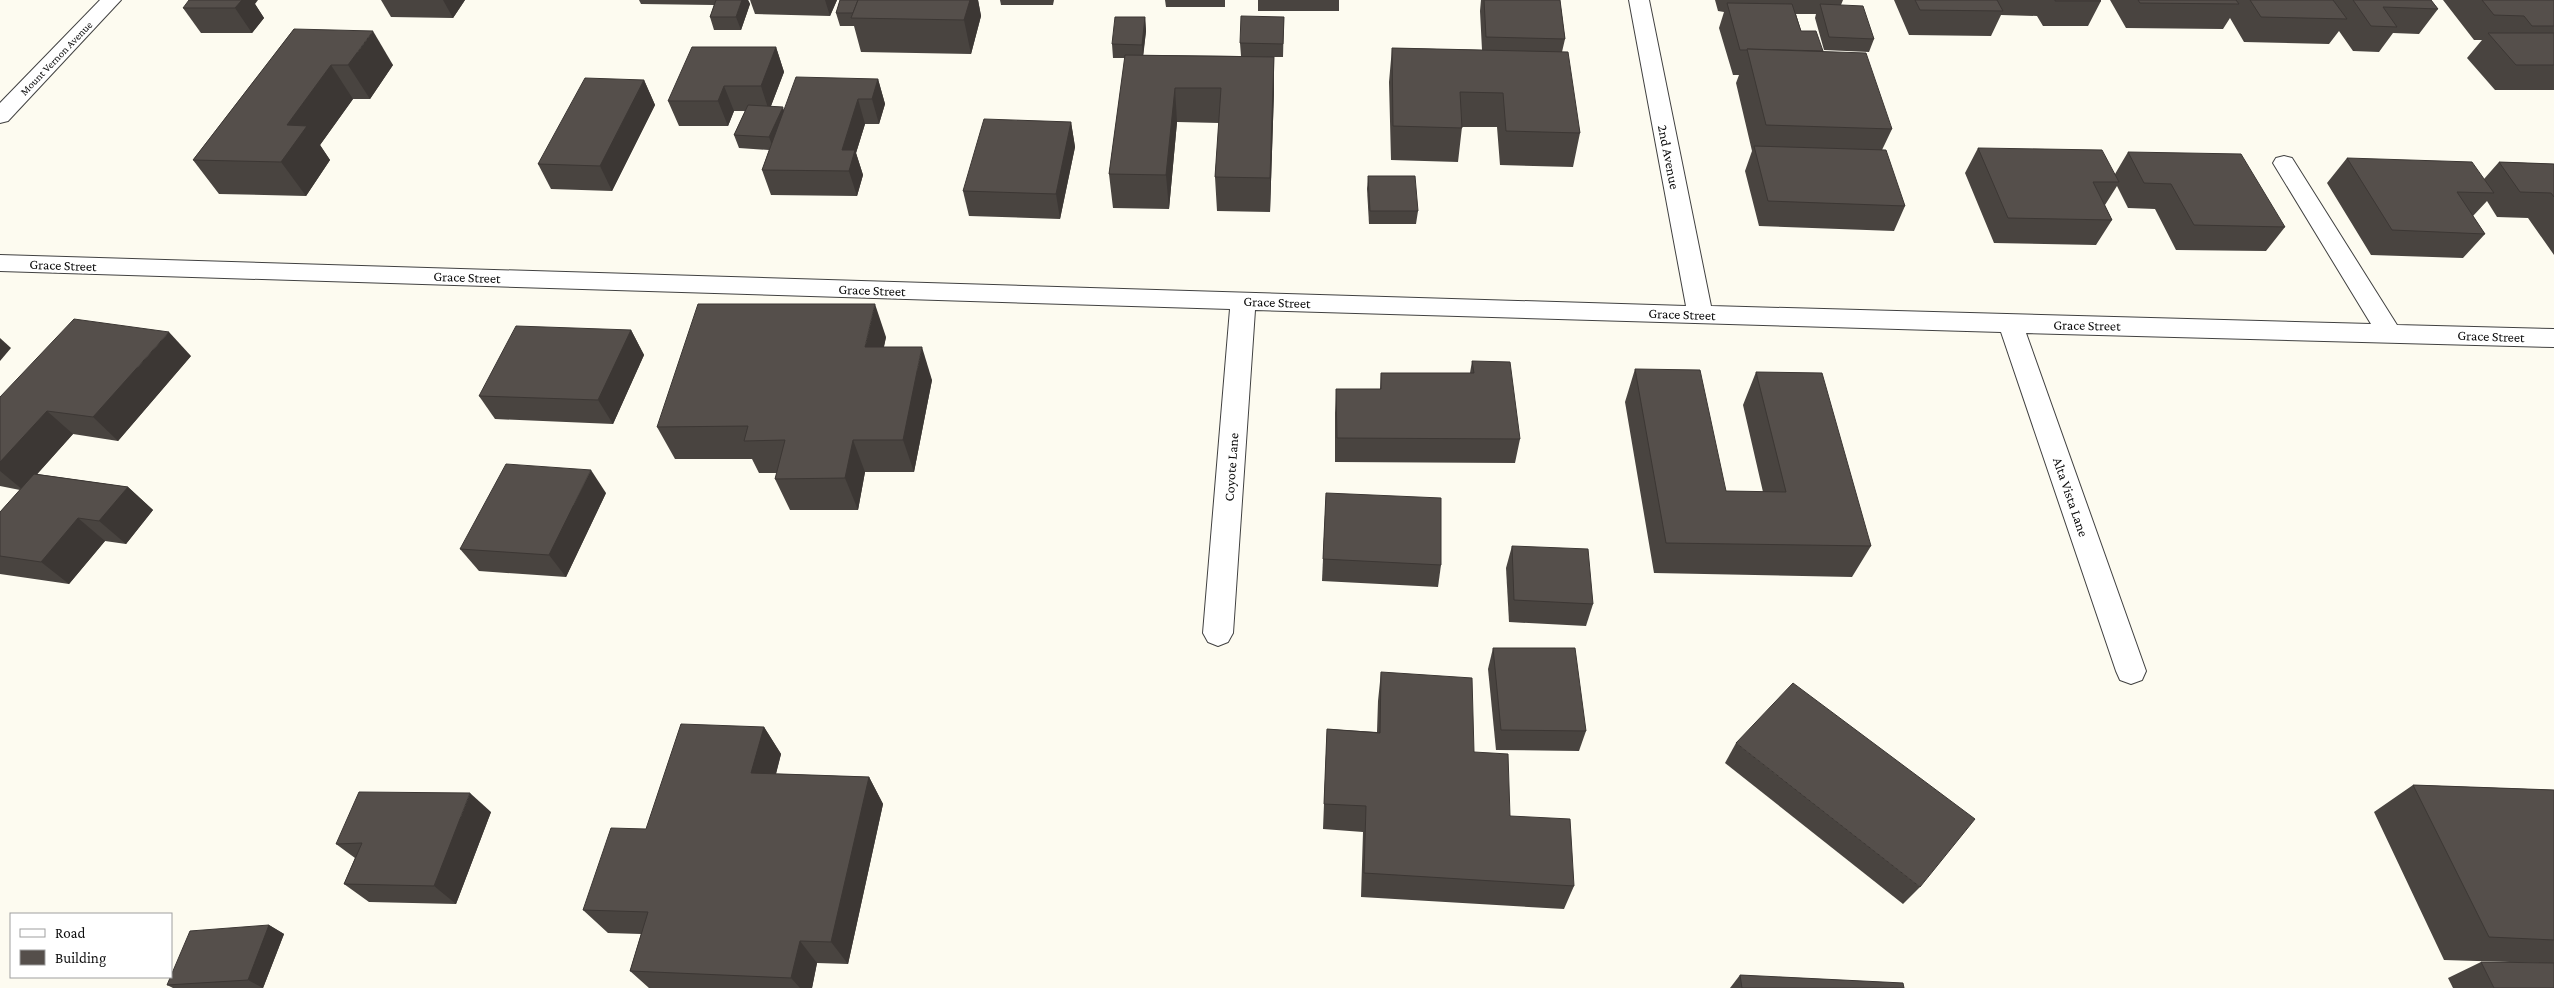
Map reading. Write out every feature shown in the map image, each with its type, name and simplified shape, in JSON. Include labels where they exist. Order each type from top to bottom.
[{"type":"street","name":"Mount Vernon Avenue","points":[[0,116],[111,0]]},
{"type":"street","name":"2nd Avenue","points":[[1639,0],[1700,315]]},
{"type":"street","points":[[2284,163],[2389,333]]},
{"type":"street","name":"Grace Street","points":[[0,263],[1700,315],[2554,338]]},
{"type":"street","name":"Coyote Lane","points":[[1218,633],[1243,301]]},
{"type":"street","name":"Alta Vista Lane","points":[[2010,323],[2131,672]]},
{"type":"building","points":[[189,0],[242,0],[235,8],[183,8]]},
{"type":"building","points":[[716,0],[742,0],[736,17],[710,17]]},
{"type":"building","points":[[840,0],[858,0],[853,13],[836,13]]},
{"type":"building","points":[[858,0],[970,0],[964,20],[851,18]]},
{"type":"building","points":[[1484,0],[1560,0],[1565,39],[1486,37]]},
{"type":"building","points":[[1915,0],[1997,0],[2003,11],[1920,10]]},
{"type":"building","points":[[2100,0],[2101,1],[2055,1]]},
{"type":"building","points":[[2138,0],[2236,0],[2239,4],[2140,3]]},
{"type":"building","points":[[2250,0],[2333,0],[2347,19],[2261,17]]},
{"type":"building","points":[[2353,0],[2431,0],[2438,9],[2383,7],[2397,27],[2371,26]]},
{"type":"building","points":[[2482,0],[2554,0],[2554,26],[2532,26],[2524,16],[2494,15]]},
{"type":"building","points":[[1727,3],[1792,4],[1801,31],[1816,31],[1823,51],[1740,50]]},
{"type":"building","points":[[1820,4],[1863,6],[1874,39],[1829,37]]},
{"type":"building","points":[[1241,16],[1284,17],[1283,44],[1240,43]]},
{"type":"building","points":[[1115,17],[1145,17],[1142,45],[1112,44]]},
{"type":"building","points":[[294,29],[373,31],[348,65],[331,65],[287,125],[307,126],[281,162],[193,160]]},
{"type":"building","points":[[2488,33],[2554,33],[2554,65],[2516,65]]},
{"type":"building","points":[[692,47],[776,47],[761,86],[724,86],[718,101],[668,101]]},
{"type":"building","points":[[1392,48],[1568,52],[1580,133],[1506,131],[1503,93],[1460,92],[1462,128],[1393,126]]},
{"type":"building","points":[[1747,49],[1866,53],[1892,129],[1766,125]]},
{"type":"building","points":[[1125,55],[1274,57],[1270,178],[1215,177],[1221,88],[1175,88],[1166,175],[1109,174]]},
{"type":"building","points":[[796,77],[878,79],[872,99],[858,99],[842,150],[855,150],[849,171],[762,170]]},
{"type":"building","points":[[585,78],[644,80],[600,166],[538,164]]},
{"type":"building","points":[[748,105],[783,107],[769,137],[734,135]]},
{"type":"building","points":[[984,119],[1071,122],[1056,194],[963,191]]},
{"type":"building","points":[[1754,146],[1886,150],[1905,206],[1768,201]]},
{"type":"building","points":[[1978,148],[2102,150],[2119,182],[2093,182],[2112,220],[2008,218]]},
{"type":"building","points":[[2128,152],[2241,154],[2285,227],[2194,225],[2171,184],[2144,183]]},
{"type":"building","points":[[2347,158],[2472,162],[2494,193],[2457,192],[2485,234],[2392,230]]},
{"type":"building","points":[[2499,162],[2554,164],[2554,197],[2551,193],[2520,192]]},
{"type":"building","points":[[1368,176],[1415,176],[1418,211],[1370,211]]},
{"type":"building","points":[[698,304],[875,304],[865,347],[922,347],[903,440],[853,440],[845,478],[775,479],[785,440],[744,441],[748,426],[657,427]]},
{"type":"building","points":[[74,319],[169,332],[93,417],[47,411],[0,462],[0,397]]},
{"type":"building","points":[[516,326],[631,330],[598,400],[479,396]]},
{"type":"building","points":[[1472,361],[1510,362],[1520,439],[1337,438],[1336,389],[1381,389],[1381,373],[1474,373]]},
{"type":"building","points":[[1635,369],[1700,370],[1726,491],[1786,492],[1756,372],[1822,373],[1871,546],[1666,543]]},
{"type":"building","points":[[506,464],[591,470],[549,555],[460,549]]},
{"type":"building","points":[[34,474],[128,487],[99,521],[78,518],[41,562],[0,556],[0,512]]},
{"type":"building","points":[[1326,493],[1441,498],[1441,565],[1323,559]]},
{"type":"building","points":[[1512,546],[1588,549],[1593,604],[1514,600]]},
{"type":"building","points":[[1493,648],[1575,648],[1586,731],[1501,730]]},
{"type":"building","points":[[1381,672],[1472,678],[1474,752],[1508,754],[1510,816],[1570,819],[1574,886],[1364,873],[1366,806],[1324,804],[1327,729],[1380,733]]},
{"type":"building","points":[[1793,683],[1975,819],[1920,887],[1736,743]]},
{"type":"building","points":[[681,724],[764,727],[751,773],[869,777],[831,942],[800,941],[791,978],[630,971],[648,912],[583,910],[611,828],[646,829]]},
{"type":"building","points":[[2413,785],[2554,790],[2554,940],[2489,937]]},
{"type":"building","points":[[359,792],[470,793],[434,886],[344,884],[362,843],[336,844]]},
{"type":"building","points":[[269,925],[248,980],[167,985],[170,978],[172,978],[172,973],[190,931]]},
{"type":"building","points":[[2481,962],[2554,963],[2554,988],[2494,988]]},
{"type":"building","points":[[1740,975],[1903,983],[1904,988],[1742,988]]}]
